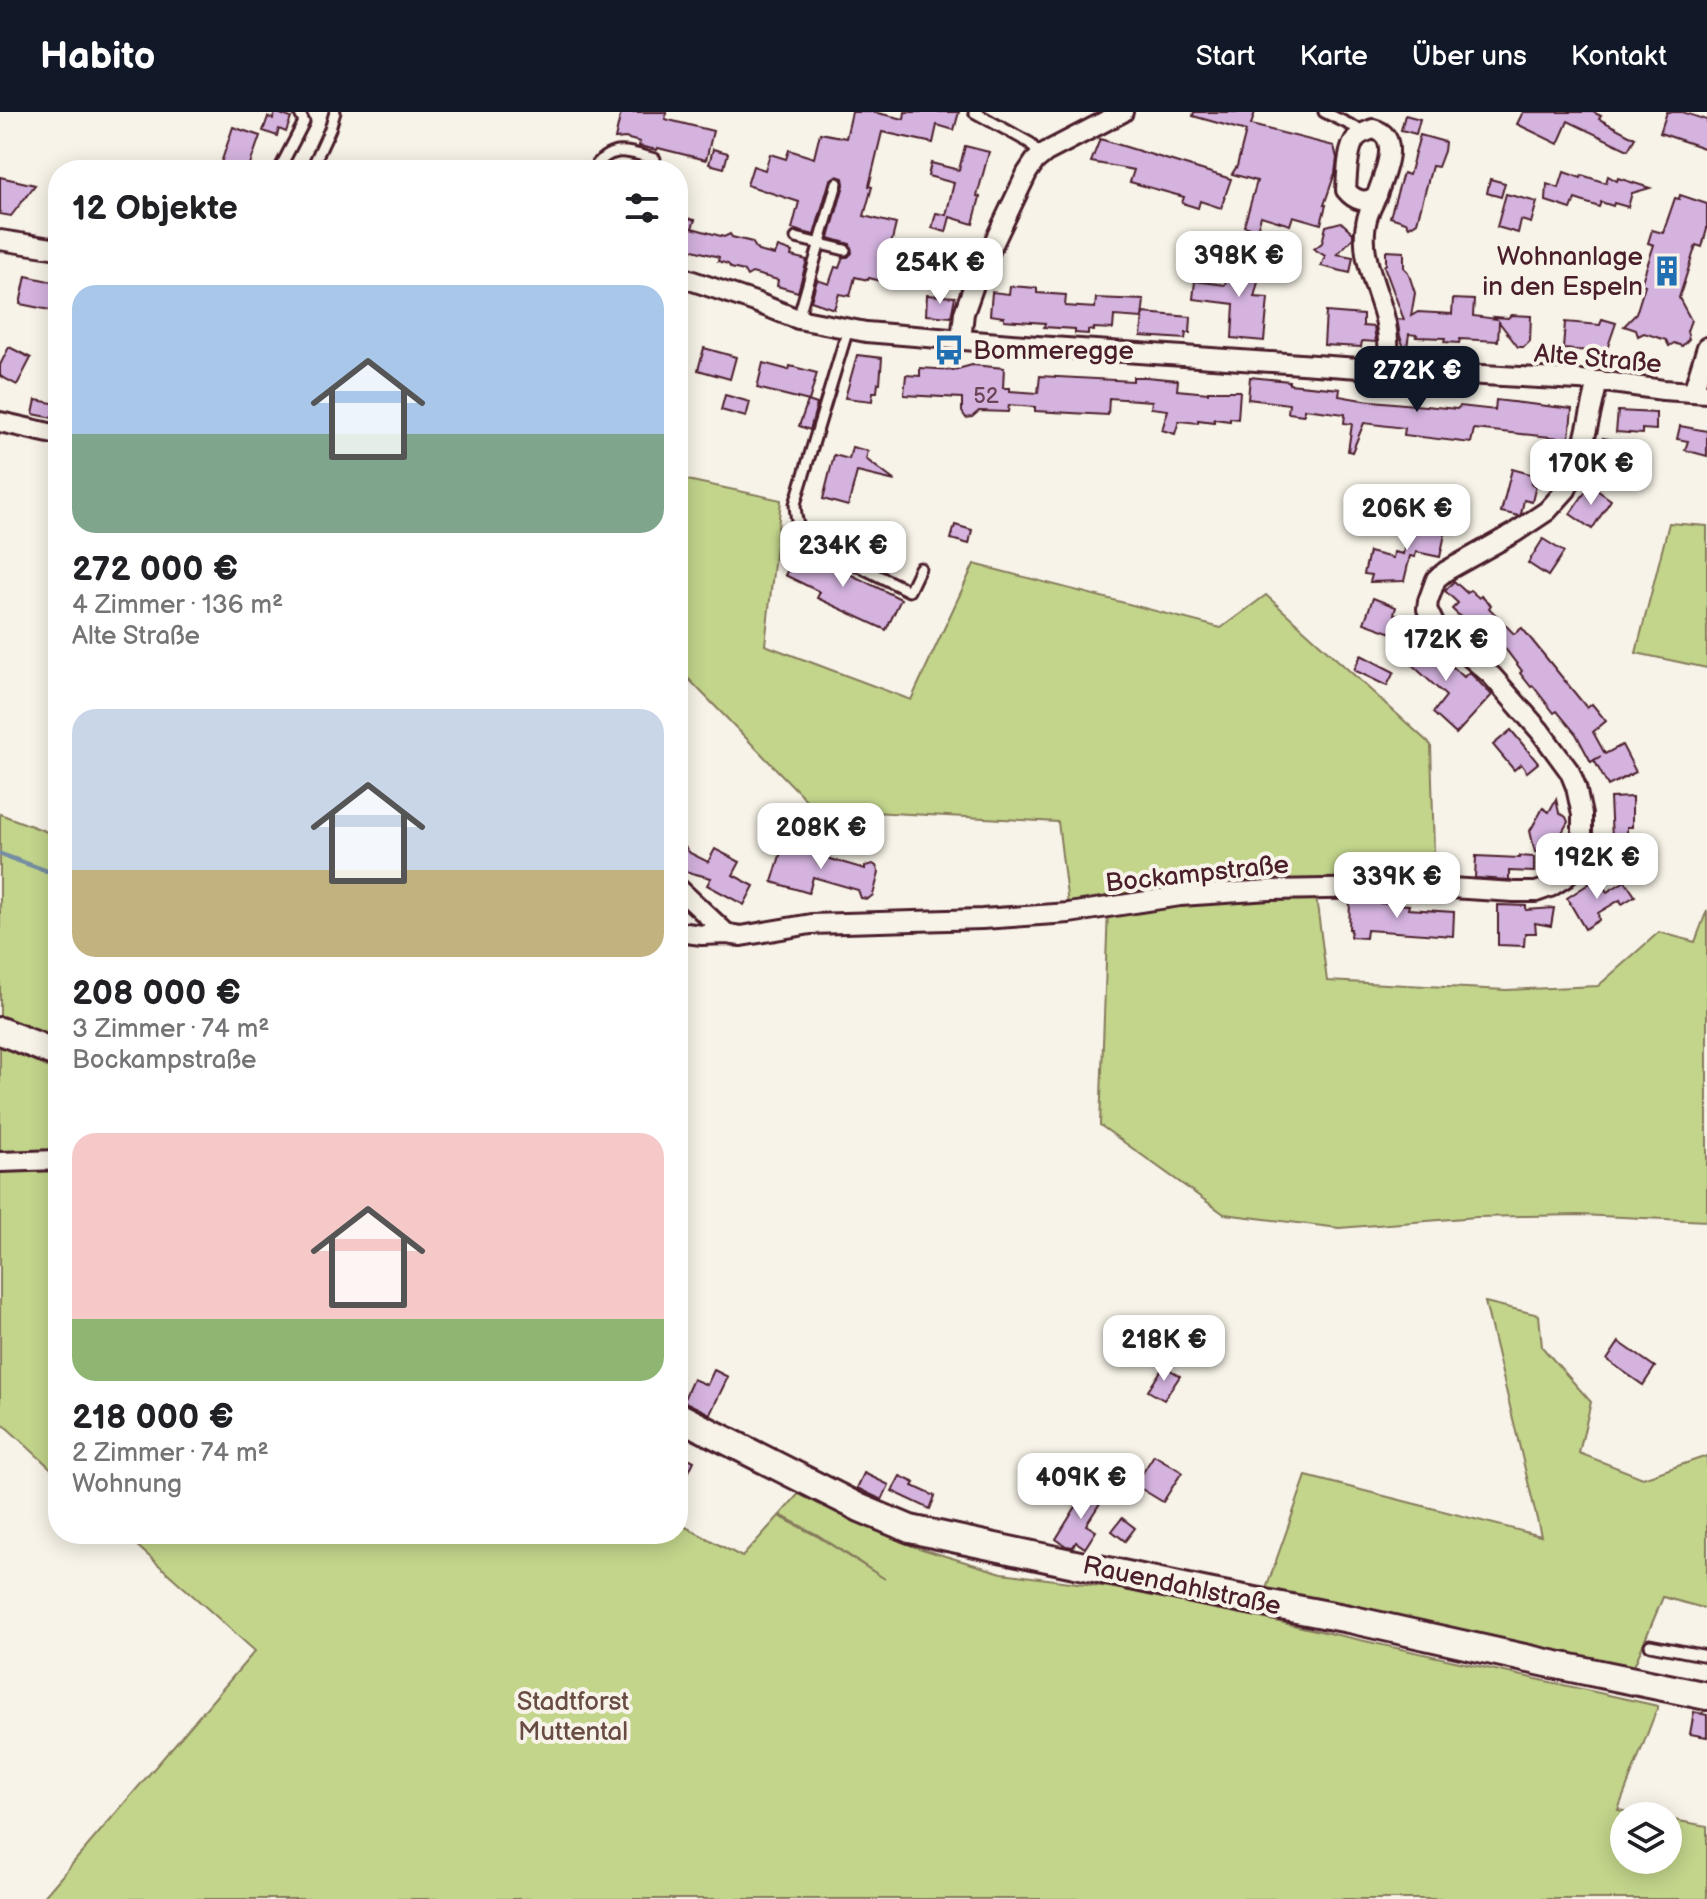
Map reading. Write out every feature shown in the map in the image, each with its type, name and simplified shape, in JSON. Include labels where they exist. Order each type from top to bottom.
[{"type":"street","points":[[961,340],[964,313],[975,282],[1027,173],[1040,156],[1096,120],[1123,112]]},
{"type":"street","points":[[1377,195],[1357,200],[1346,190],[1352,147],[1356,138],[1373,129],[1387,136],[1390,146],[1385,170],[1377,195],[1366,223],[1365,241],[1385,318],[1388,370]]},
{"type":"street","points":[[0,240],[48,247]]},
{"type":"street","name":"Alte Straße","points":[[688,279],[798,319],[866,332],[1388,370],[1598,381],[1700,392]]},
{"type":"street","points":[[1700,392],[1707,347]]},
{"type":"street","name":"Bockampstraße","points":[[688,933],[741,936],[811,924],[1069,913],[1180,896],[1270,890],[1435,887],[1536,892],[1566,877],[1582,845],[1582,815],[1570,772],[1540,731],[1492,676],[1436,628],[1427,609],[1436,579],[1547,511],[1566,490],[1580,459],[1598,381]]},
{"type":"street","points":[[0,422],[48,433]]},
{"type":"street","points":[[688,897],[727,934]]},
{"type":"street","points":[[0,1031],[48,1050]]},
{"type":"street","points":[[0,1162],[48,1160]]},
{"type":"street","name":"Rauendahlstraße","points":[[688,1421],[860,1508],[910,1529],[1707,1696]]},
{"type":"lane","points":[[284,160],[304,122],[299,112]]},
{"type":"lane","points":[[316,160],[335,112]]},
{"type":"lane","points":[[974,112],[1030,143],[1040,156]]},
{"type":"lane","points":[[1324,112],[1365,132]]},
{"type":"lane","points":[[602,160],[606,155],[624,150],[655,159]]},
{"type":"lane","points":[[798,319],[837,183]]},
{"type":"lane","points":[[796,238],[845,250]]},
{"type":"lane","points":[[848,329],[795,504],[797,522],[804,538],[812,543],[909,591],[920,568]]},
{"type":"lane","points":[[1650,1645],[1707,1656]]},
{"type":"green space","points":[[688,480],[781,500],[765,645],[911,700],[974,564],[1221,628],[1266,595],[1431,745],[1435,887],[1315,889],[1327,981],[1506,990],[1598,986],[1659,932],[1695,942],[1707,910],[1707,1221],[1579,1215],[1477,1217],[1339,1228],[1224,1214],[1100,1125],[1108,908],[1069,913],[1058,822],[815,809],[688,678]]},
{"type":"green space","points":[[1669,523],[1707,526],[1707,668],[1636,653]]},
{"type":"green space","points":[[0,814],[48,832],[48,1040],[0,1020]]},
{"type":"green space","points":[[0,1045],[48,1067],[48,1152],[0,1154]]},
{"type":"green space","points":[[48,1168],[48,1466],[0,1423],[0,1169]]},
{"type":"green space","points":[[1485,1302],[1539,1315],[1542,1347],[1591,1402],[1579,1453],[1643,1478],[1707,1456],[1707,1609],[1663,1597],[1632,1671],[1266,1589],[1306,1476],[1541,1536]]},
{"type":"green space","name":"Stadtforst Muttental","points":[[801,1491],[912,1546],[1002,1573],[1116,1588],[1658,1706],[1621,1802],[1610,1802],[1610,1874],[1682,1874],[1682,1822],[1707,1826],[1707,1899],[42,1899],[255,1651],[135,1544],[688,1544],[688,1528],[742,1557],[779,1516],[885,1579],[818,1535],[780,1515]]},
{"type":"building","points":[[275,112],[291,118],[286,132],[279,129],[277,136],[263,131],[268,117],[273,119]]},
{"type":"building","points":[[621,112],[667,112],[665,119],[713,131],[706,160],[639,146],[640,142],[625,138],[615,139]]},
{"type":"building","points":[[852,112],[873,112],[904,119],[905,112],[959,112],[954,130],[937,125],[933,143],[882,132],[864,216],[896,224],[886,264],[896,266],[893,284],[855,277],[850,296],[839,294],[834,309],[811,301],[817,280],[829,284],[835,267],[839,268],[843,257],[852,253],[850,244],[829,238],[844,185],[843,178],[836,176],[830,180],[814,235],[792,229],[799,202],[747,185],[753,166],[765,170],[770,154],[786,159],[789,150],[814,158],[820,133],[846,138]]},
{"type":"building","points":[[1194,112],[1255,112],[1251,125],[1334,146],[1337,158],[1335,173],[1321,224],[1293,216],[1290,225],[1261,216],[1257,230],[1244,226],[1257,181],[1232,174],[1246,131],[1193,116]]},
{"type":"building","points":[[1523,112],[1593,112],[1601,116],[1599,119],[1635,138],[1628,150],[1568,121],[1558,144],[1517,124]]},
{"type":"building","points":[[1667,112],[1682,112],[1707,120],[1707,149],[1660,133]]},
{"type":"building","points":[[1405,115],[1420,119],[1416,134],[1401,130]]},
{"type":"building","points":[[233,127],[260,136],[252,160],[222,160]]},
{"type":"building","points":[[1420,135],[1445,142],[1444,151],[1438,167],[1432,166],[1417,222],[1409,227],[1406,222],[1390,217],[1403,173],[1409,175]]},
{"type":"building","points":[[1100,139],[1231,179],[1221,208],[1200,201],[1198,208],[1182,203],[1184,197],[1130,182],[1134,170],[1091,162]]},
{"type":"building","points":[[965,146],[989,152],[973,224],[950,217],[946,232],[932,228],[936,213],[946,215],[954,183],[928,176],[931,163],[959,170]]},
{"type":"building","points":[[713,149],[728,153],[724,168],[709,164]]},
{"type":"building","points":[[1564,172],[1606,183],[1608,176],[1650,188],[1632,193],[1628,207],[1601,202],[1599,207],[1575,199],[1571,209],[1546,201],[1547,184],[1559,188]]},
{"type":"building","points":[[0,177],[35,185],[11,216],[0,214]]},
{"type":"building","points":[[1490,179],[1505,183],[1501,197],[1487,193]]},
{"type":"building","points":[[1506,194],[1537,202],[1531,223],[1521,220],[1518,233],[1497,227]]},
{"type":"building","name":"Wohnanlage in den Espeln","points":[[1680,195],[1707,204],[1707,229],[1702,247],[1696,245],[1679,298],[1691,320],[1687,331],[1689,339],[1682,346],[1674,343],[1669,346],[1666,340],[1644,333],[1638,336],[1636,330],[1624,326],[1636,314],[1645,285],[1641,284],[1654,245],[1648,243],[1652,230],[1663,233],[1675,198],[1679,199]]},
{"type":"building","points":[[688,218],[695,220],[692,228],[724,237],[730,234],[752,242],[758,251],[775,255],[778,247],[792,252],[791,256],[807,260],[798,292],[777,286],[778,280],[752,273],[747,276],[744,271],[718,261],[719,257],[688,249]]},
{"type":"building","points":[[1341,222],[1353,233],[1353,238],[1337,254],[1353,257],[1350,273],[1321,266],[1325,256],[1314,249],[1322,243],[1326,226]]},
{"type":"building","points":[[1386,251],[1404,252],[1404,268],[1415,293],[1411,316],[1418,312],[1452,314],[1453,299],[1474,300],[1473,316],[1496,319],[1494,317],[1531,316],[1530,341],[1524,347],[1518,347],[1499,322],[1498,341],[1460,339],[1459,343],[1444,342],[1445,338],[1409,334],[1406,354],[1397,319],[1404,320],[1384,266]]},
{"type":"building","points":[[1235,254],[1248,258],[1247,263],[1262,267],[1254,297],[1268,298],[1264,341],[1232,338],[1234,304],[1193,299],[1195,281],[1225,285]]},
{"type":"building","points":[[26,276],[48,281],[48,310],[20,304]]},
{"type":"building","points":[[1010,286],[1037,288],[1037,293],[1066,295],[1065,306],[1095,308],[1096,298],[1144,300],[1142,318],[1114,316],[1113,329],[1094,328],[1094,331],[1088,330],[1088,334],[1075,333],[1075,329],[1044,327],[1045,323],[1004,320],[1004,317],[990,315],[992,292],[1009,294]]},
{"type":"building","points":[[927,295],[955,297],[951,317],[926,315]]},
{"type":"building","points":[[1326,312],[1363,315],[1363,326],[1374,327],[1376,342],[1362,341],[1361,347],[1324,345]]},
{"type":"building","points":[[1143,313],[1191,317],[1190,333],[1186,333],[1185,339],[1141,336]]},
{"type":"building","points":[[1602,319],[1616,323],[1606,352],[1563,349],[1565,322],[1600,325]]},
{"type":"building","points":[[9,347],[31,358],[17,385],[0,376],[0,365]]},
{"type":"building","points":[[704,348],[736,357],[730,379],[698,370]]},
{"type":"building","points":[[857,355],[882,358],[880,383],[877,392],[873,392],[872,401],[845,398]]},
{"type":"building","points":[[763,363],[817,373],[809,401],[757,388]]},
{"type":"building","points":[[972,365],[1004,368],[1003,388],[1010,388],[1010,391],[1038,393],[1040,376],[1133,381],[1133,377],[1146,377],[1178,380],[1177,390],[1208,393],[1240,391],[1238,419],[1198,420],[1198,423],[1179,421],[1175,434],[1162,430],[1168,410],[1151,408],[1152,401],[1109,398],[1108,415],[1035,411],[1035,407],[1009,405],[1008,412],[979,411],[966,418],[962,412],[962,398],[904,395],[906,375],[920,376],[920,368],[954,370]]},
{"type":"building","points":[[1250,377],[1340,389],[1339,396],[1362,400],[1495,410],[1496,400],[1572,409],[1569,439],[1474,429],[1471,443],[1404,435],[1405,428],[1364,423],[1352,452],[1348,451],[1352,424],[1344,423],[1345,414],[1304,409],[1304,415],[1288,413],[1289,404],[1248,399]]},
{"type":"building","points":[[725,395],[750,402],[746,417],[721,410]]},
{"type":"building","points":[[36,400],[48,402],[48,417],[33,414]]},
{"type":"building","points":[[808,401],[817,404],[810,430],[799,426]]},
{"type":"building","points":[[1618,411],[1656,413],[1656,430],[1642,429],[1642,434],[1616,432]]},
{"type":"building","points":[[1680,426],[1707,431],[1707,456],[1685,450],[1688,441],[1677,439]]},
{"type":"building","points":[[1603,438],[1624,442],[1620,470],[1597,466]]},
{"type":"building","points":[[852,447],[868,451],[866,459],[895,481],[857,472],[848,506],[823,499],[834,455],[849,459]]},
{"type":"building","points":[[1512,469],[1534,475],[1531,484],[1536,485],[1532,502],[1524,500],[1519,516],[1501,512]]},
{"type":"building","points":[[1588,488],[1594,488],[1611,500],[1592,529],[1570,514]]},
{"type":"building","points":[[1410,519],[1447,525],[1440,557],[1416,552],[1415,557],[1410,556],[1404,581],[1370,582],[1372,575],[1364,574],[1369,552],[1393,558],[1394,552],[1403,554]]},
{"type":"building","points":[[955,525],[972,530],[969,544],[951,539]]},
{"type":"building","points":[[1543,539],[1564,552],[1548,576],[1528,563]]},
{"type":"building","points":[[794,547],[816,558],[817,555],[901,599],[886,630],[817,598],[820,592],[785,575],[789,568],[785,566]]},
{"type":"building","points":[[1454,581],[1467,593],[1470,590],[1479,598],[1481,596],[1514,634],[1522,628],[1587,708],[1592,704],[1606,721],[1593,732],[1605,754],[1622,745],[1636,772],[1608,786],[1576,734],[1531,687],[1494,634],[1490,637],[1484,630],[1479,635],[1452,609],[1458,603],[1445,591]]},
{"type":"building","points":[[1373,598],[1396,607],[1394,614],[1398,616],[1392,633],[1364,623]]},
{"type":"building","points":[[1401,636],[1414,641],[1419,636],[1464,677],[1469,672],[1492,695],[1456,734],[1433,713],[1446,696],[1396,650]]},
{"type":"building","points":[[1361,655],[1394,672],[1387,686],[1354,670]]},
{"type":"building","points":[[1511,730],[1538,763],[1527,772],[1521,764],[1514,770],[1493,745]]},
{"type":"building","points":[[1632,797],[1632,827],[1627,827],[1624,854],[1609,854],[1608,839],[1612,839],[1610,798]]},
{"type":"building","points":[[1556,799],[1559,813],[1568,822],[1553,848],[1535,852],[1530,831],[1543,808],[1549,812]]},
{"type":"building","points":[[785,839],[822,850],[820,856],[865,869],[865,866],[873,864],[879,873],[873,895],[868,899],[861,898],[858,890],[813,877],[809,893],[772,882]]},
{"type":"building","points":[[715,849],[740,862],[733,875],[754,886],[744,905],[707,885],[711,878],[688,872],[688,851],[708,862]]},
{"type":"building","points":[[1476,856],[1534,857],[1534,872],[1509,871],[1509,880],[1475,878]]},
{"type":"building","points":[[1598,878],[1607,892],[1625,881],[1635,896],[1622,904],[1620,900],[1598,913],[1599,920],[1585,929],[1567,898]]},
{"type":"building","points":[[1350,901],[1379,901],[1409,905],[1408,909],[1454,912],[1453,936],[1367,930],[1366,938],[1350,937]]},
{"type":"building","points":[[1498,905],[1526,906],[1526,910],[1554,908],[1551,926],[1535,923],[1536,933],[1525,933],[1524,946],[1498,945]]},
{"type":"building","points":[[1619,1342],[1655,1367],[1643,1385],[1607,1360]]},
{"type":"building","points":[[1164,1366],[1180,1376],[1164,1400],[1148,1391]]},
{"type":"building","points":[[714,1370],[728,1377],[710,1414],[688,1403],[688,1390],[693,1379],[707,1385]]},
{"type":"building","points":[[1154,1455],[1182,1472],[1163,1502],[1135,1485]]},
{"type":"building","points":[[688,1458],[694,1461],[688,1473]]},
{"type":"building","points":[[864,1473],[889,1485],[882,1500],[857,1488]]},
{"type":"building","points":[[900,1476],[935,1496],[930,1509],[892,1491]]},
{"type":"building","points":[[1088,1487],[1104,1497],[1086,1525],[1096,1531],[1085,1548],[1076,1542],[1073,1547],[1066,1546],[1056,1539]]},
{"type":"building","points":[[1122,1518],[1135,1528],[1125,1541],[1112,1531]]},
{"type":"building","points":[[1694,1712],[1707,1715],[1707,1737],[1690,1734]]},
{"type":"waterway","points":[[0,854],[48,871]]},
{"type":"place","name":"Wohnanlage in den Espeln","points":[[1667,271]]},
{"type":"place","name":"Bommeregge","points":[[949,350]]}]
